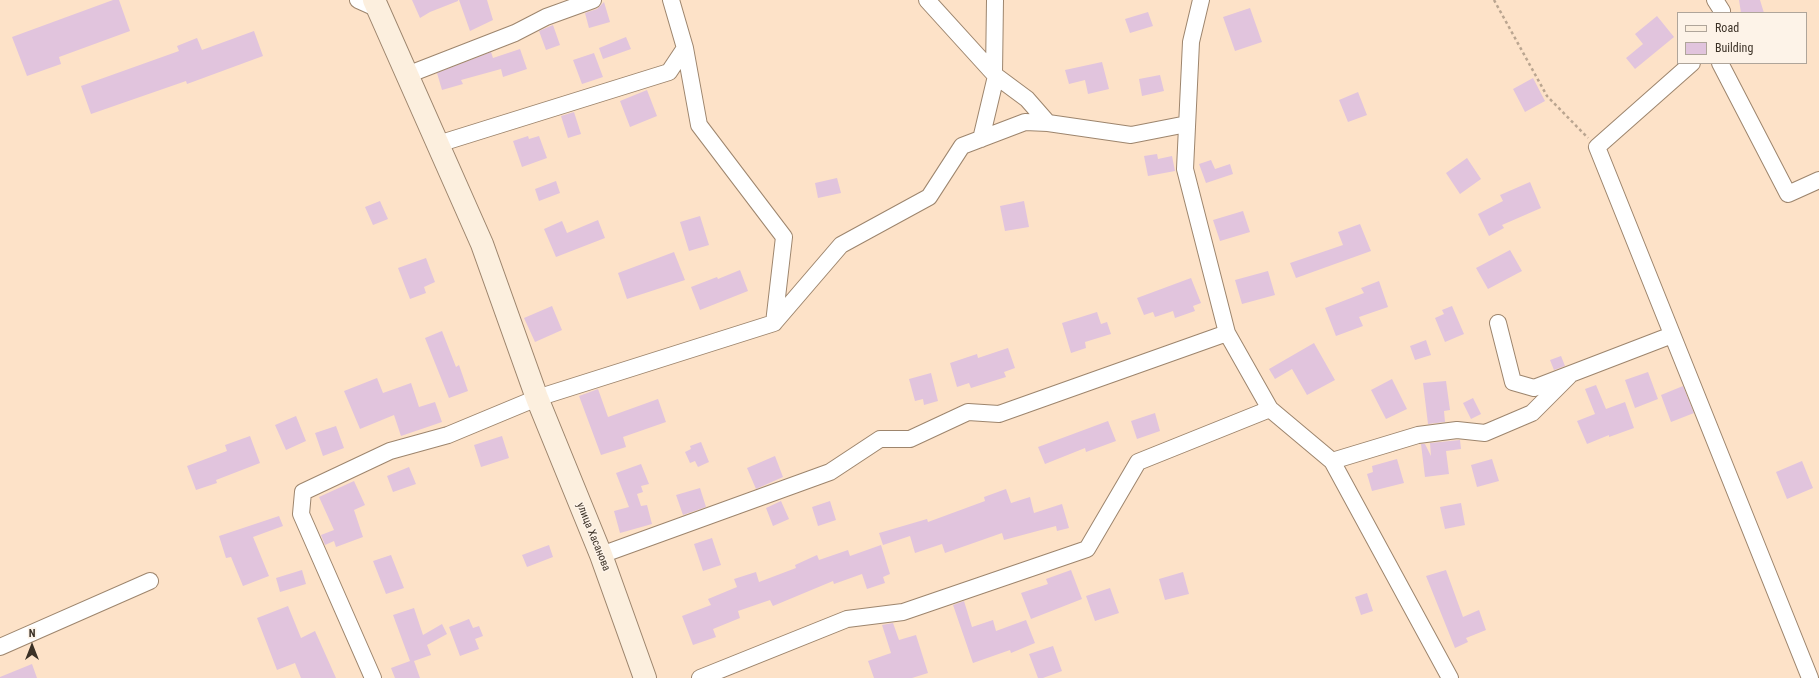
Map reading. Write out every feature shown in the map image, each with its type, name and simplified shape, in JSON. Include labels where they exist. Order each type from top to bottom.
[{"type":"street","points":[[358,0],[376,5]]},
{"type":"street","points":[[406,75],[515,33],[546,17],[593,0]]},
{"type":"street","points":[[671,0],[685,48],[699,126],[784,237],[774,323]]},
{"type":"street","points":[[928,0],[995,75],[1027,99],[1048,123]]},
{"type":"street","points":[[982,138],[995,75],[995,0]]},
{"type":"street","points":[[1202,0],[1191,42],[1184,168],[1227,333],[1270,409],[1332,461],[1450,678]]},
{"type":"street","points":[[1715,0],[1722,12]]},
{"type":"street","name":"улица Хасанова","points":[[376,5],[482,244],[537,398],[601,555],[645,678]]},
{"type":"street","points":[[438,144],[669,72],[685,48]]},
{"type":"street","points":[[1691,64],[1597,147],[1810,678]]},
{"type":"street","points":[[1721,64],[1788,194],[1819,180]]},
{"type":"street","points":[[372,678],[301,514],[303,492],[390,451],[448,435],[537,398],[774,323],[840,245],[929,197],[962,146],[1025,122],[1048,123],[1132,135],[1187,124]]},
{"type":"street","points":[[1498,323],[1513,382],[1534,388],[1569,376],[1672,335]]},
{"type":"street","points":[[601,555],[830,472],[880,440],[910,439],[968,412],[999,414],[1227,333]]},
{"type":"street","points":[[1332,461],[1418,435],[1456,430],[1485,433],[1532,413],[1569,376]]},
{"type":"street","points":[[700,678],[847,619],[903,612],[1087,549],[1138,462],[1270,409]]},
{"type":"street","points":[[0,647],[150,581]]},
{"type":"path","points":[[1494,0],[1547,96],[1597,147]]},
{"type":"building","points":[[113,0],[119,0],[130,31],[59,57],[61,64],[27,76],[12,37]]},
{"type":"building","points":[[412,0],[458,1],[430,12],[420,18]]},
{"type":"building","points":[[459,0],[487,0],[493,20],[470,31]]},
{"type":"building","points":[[1739,0],[1760,0],[1764,12],[1741,12]]},
{"type":"building","points":[[604,2],[610,22],[589,28],[585,13],[597,9]]},
{"type":"building","points":[[1250,8],[1262,42],[1235,51],[1223,17]]},
{"type":"building","points":[[1148,12],[1153,26],[1130,33],[1125,19]]},
{"type":"building","points":[[1657,16],[1674,37],[1635,69],[1626,58],[1643,44],[1635,34]]},
{"type":"building","points":[[553,25],[560,45],[546,50],[539,31]]},
{"type":"building","points":[[254,31],[263,56],[187,84],[186,81],[91,114],[81,86],[179,51],[177,46],[197,38],[202,50]]},
{"type":"building","points":[[626,37],[631,49],[603,59],[599,48]]},
{"type":"building","points":[[520,49],[527,69],[503,77],[501,69],[461,80],[463,84],[442,90],[437,73],[491,52],[493,58]]},
{"type":"building","points":[[594,53],[603,77],[582,84],[573,60]]},
{"type":"building","points":[[1102,62],[1109,89],[1088,94],[1085,80],[1069,84],[1065,70]]},
{"type":"building","points":[[1160,75],[1164,91],[1142,96],[1139,79]]},
{"type":"building","points":[[1533,78],[1545,101],[1525,112],[1513,89]]},
{"type":"building","points":[[647,90],[657,116],[630,127],[620,101]]},
{"type":"building","points":[[1358,92],[1367,115],[1348,122],[1339,100]]},
{"type":"building","points":[[574,112],[581,134],[568,138],[561,116]]},
{"type":"building","points":[[528,136],[529,139],[539,136],[547,158],[522,167],[513,141]]},
{"type":"building","points":[[1157,154],[1158,159],[1172,156],[1175,171],[1148,176],[1144,156]]},
{"type":"building","points":[[1467,158],[1481,179],[1460,194],[1446,173]]},
{"type":"building","points":[[1211,160],[1215,169],[1230,164],[1233,174],[1206,183],[1199,164]]},
{"type":"building","points":[[837,178],[841,193],[818,198],[815,183]]},
{"type":"building","points":[[556,181],[560,193],[539,201],[535,189]]},
{"type":"building","points":[[1530,182],[1541,208],[1502,225],[1504,228],[1489,236],[1478,214],[1503,201],[1500,195]]},
{"type":"building","points":[[380,201],[388,219],[373,225],[365,207]]},
{"type":"building","points":[[1024,201],[1029,227],[1005,231],[1000,206]]},
{"type":"building","points":[[1243,211],[1250,232],[1220,241],[1213,220]]},
{"type":"building","points":[[700,216],[709,245],[689,251],[680,222]]},
{"type":"building","points":[[598,220],[605,238],[556,257],[544,229],[562,221],[567,233]]},
{"type":"building","points":[[1360,224],[1371,251],[1296,278],[1290,263],[1343,245],[1338,232]]},
{"type":"building","points":[[1510,250],[1522,271],[1488,289],[1476,268]]},
{"type":"building","points":[[674,252],[685,280],[627,299],[618,273]]},
{"type":"building","points":[[426,258],[435,282],[424,287],[426,293],[410,299],[398,268]]},
{"type":"building","points":[[740,270],[748,291],[700,310],[691,287],[717,277],[718,279]]},
{"type":"building","points":[[1268,271],[1275,295],[1242,304],[1235,280]]},
{"type":"building","points":[[1191,278],[1201,303],[1193,306],[1195,311],[1175,318],[1173,311],[1155,317],[1153,312],[1144,315],[1137,298]]},
{"type":"building","points":[[1379,281],[1388,307],[1359,317],[1363,326],[1336,336],[1325,308],[1364,293],[1361,288]]},
{"type":"building","points":[[552,306],[562,330],[535,342],[524,318]]},
{"type":"building","points":[[1452,306],[1464,334],[1445,342],[1435,318],[1444,314],[1442,310]]},
{"type":"building","points":[[1097,312],[1101,324],[1107,322],[1111,334],[1085,342],[1086,348],[1071,353],[1062,323]]},
{"type":"building","points":[[442,331],[456,367],[459,365],[468,391],[449,398],[425,338]]},
{"type":"building","points":[[1426,340],[1431,355],[1415,360],[1410,346]]},
{"type":"building","points":[[1314,343],[1335,380],[1307,395],[1292,369],[1275,379],[1269,369]]},
{"type":"building","points":[[1008,348],[1015,368],[1004,372],[1006,377],[971,388],[969,383],[957,387],[950,363],[977,354],[978,358]]},
{"type":"building","points":[[1561,356],[1565,366],[1554,370],[1550,360]]},
{"type":"building","points":[[1648,372],[1658,399],[1635,408],[1625,380]]},
{"type":"building","points":[[931,373],[938,401],[924,405],[923,399],[915,401],[909,379]]},
{"type":"building","points":[[377,378],[383,393],[411,383],[419,407],[435,402],[442,422],[401,436],[394,415],[360,429],[344,391]]},
{"type":"building","points":[[1392,379],[1407,409],[1386,419],[1371,390]]},
{"type":"building","points":[[1446,381],[1450,410],[1444,411],[1445,422],[1428,424],[1423,383]]},
{"type":"building","points":[[1596,385],[1606,409],[1625,402],[1634,428],[1609,437],[1609,435],[1587,444],[1577,421],[1595,414],[1585,389]]},
{"type":"building","points":[[1683,386],[1694,413],[1671,422],[1661,395]]},
{"type":"building","points":[[598,389],[608,417],[658,399],[666,422],[623,437],[626,447],[601,455],[579,396]]},
{"type":"building","points":[[1473,398],[1481,414],[1471,419],[1463,403]]},
{"type":"building","points":[[1155,413],[1160,431],[1137,439],[1131,421]]},
{"type":"building","points":[[296,416],[306,441],[286,450],[275,425]]},
{"type":"building","points":[[1108,421],[1116,441],[1086,452],[1085,448],[1045,464],[1038,447]]},
{"type":"building","points":[[336,426],[344,448],[323,456],[315,433]]},
{"type":"building","points":[[250,436],[260,463],[216,480],[217,483],[196,490],[187,466],[227,451],[225,445]]},
{"type":"building","points":[[502,436],[509,458],[481,467],[474,445]]},
{"type":"building","points":[[1460,440],[1461,449],[1446,451],[1449,474],[1425,477],[1421,444],[1425,444],[1431,456],[1430,443]]},
{"type":"building","points":[[701,442],[709,462],[698,467],[695,461],[690,463],[685,452],[691,449],[690,446]]},
{"type":"building","points":[[775,456],[783,477],[756,489],[747,468]]},
{"type":"building","points":[[1397,459],[1404,483],[1372,491],[1367,474],[1373,472],[1372,466]]},
{"type":"building","points":[[1492,459],[1499,481],[1477,487],[1471,465]]},
{"type":"building","points":[[1802,461],[1813,488],[1787,499],[1776,472]]},
{"type":"building","points":[[641,464],[649,484],[641,486],[643,492],[637,494],[641,506],[647,505],[652,524],[620,533],[614,511],[629,507],[616,473]]},
{"type":"building","points":[[409,467],[416,484],[393,492],[387,476]]},
{"type":"building","points":[[354,481],[365,505],[354,510],[363,537],[336,547],[334,541],[325,545],[321,535],[334,530],[319,497]]},
{"type":"building","points":[[700,488],[706,507],[683,515],[676,495]]},
{"type":"building","points":[[1006,489],[1011,503],[1030,497],[1034,513],[1062,504],[1069,528],[1057,531],[1056,526],[1004,540],[1002,533],[945,553],[942,544],[915,553],[910,536],[883,545],[879,533],[927,519],[928,522],[985,501],[984,497]]},
{"type":"building","points":[[781,501],[789,519],[773,526],[766,508]]},
{"type":"building","points":[[830,501],[836,520],[818,526],[812,507]]},
{"type":"building","points":[[1461,503],[1465,525],[1445,529],[1440,507]]},
{"type":"building","points":[[279,516],[283,526],[253,537],[269,576],[243,586],[231,557],[226,558],[219,536]]},
{"type":"building","points":[[712,538],[721,565],[703,571],[694,544]]},
{"type":"building","points":[[549,545],[553,557],[527,567],[522,555]]},
{"type":"building","points":[[881,545],[890,574],[883,577],[885,583],[867,589],[862,574],[834,584],[833,581],[773,606],[770,600],[738,611],[740,618],[713,629],[716,637],[693,645],[682,616],[711,605],[708,599],[737,587],[734,579],[756,572],[759,582],[796,568],[795,565],[817,555],[819,560],[848,550],[850,556]]},
{"type":"building","points":[[391,555],[404,588],[386,594],[373,561]]},
{"type":"building","points":[[302,570],[306,584],[280,592],[276,578]]},
{"type":"building","points":[[1071,570],[1082,599],[1031,619],[1021,593],[1048,584],[1046,579]]},
{"type":"building","points":[[1446,570],[1463,617],[1479,610],[1486,630],[1466,638],[1468,642],[1455,648],[1426,576]]},
{"type":"building","points":[[1183,572],[1189,594],[1165,600],[1159,579]]},
{"type":"building","points":[[1110,588],[1119,613],[1095,621],[1086,596]]},
{"type":"building","points":[[1367,593],[1373,611],[1361,615],[1355,597]]},
{"type":"building","points":[[964,601],[972,627],[993,620],[996,631],[1026,620],[1035,643],[1011,653],[1010,650],[973,663],[953,605]]},
{"type":"building","points":[[288,606],[301,638],[315,631],[336,678],[301,678],[295,663],[277,670],[257,618]]},
{"type":"building","points":[[414,608],[423,635],[442,624],[447,634],[427,645],[431,655],[414,661],[420,678],[395,678],[391,668],[410,661],[393,615]]},
{"type":"building","points":[[469,619],[473,628],[479,626],[483,636],[475,639],[479,649],[460,656],[449,627]]},
{"type":"building","points":[[893,623],[899,640],[916,635],[928,673],[912,678],[874,678],[868,661],[891,653],[882,625]]},
{"type":"building","points":[[1053,646],[1062,671],[1043,678],[1038,678],[1029,654]]},
{"type":"building","points":[[32,664],[37,678],[0,678],[0,677]]}]
